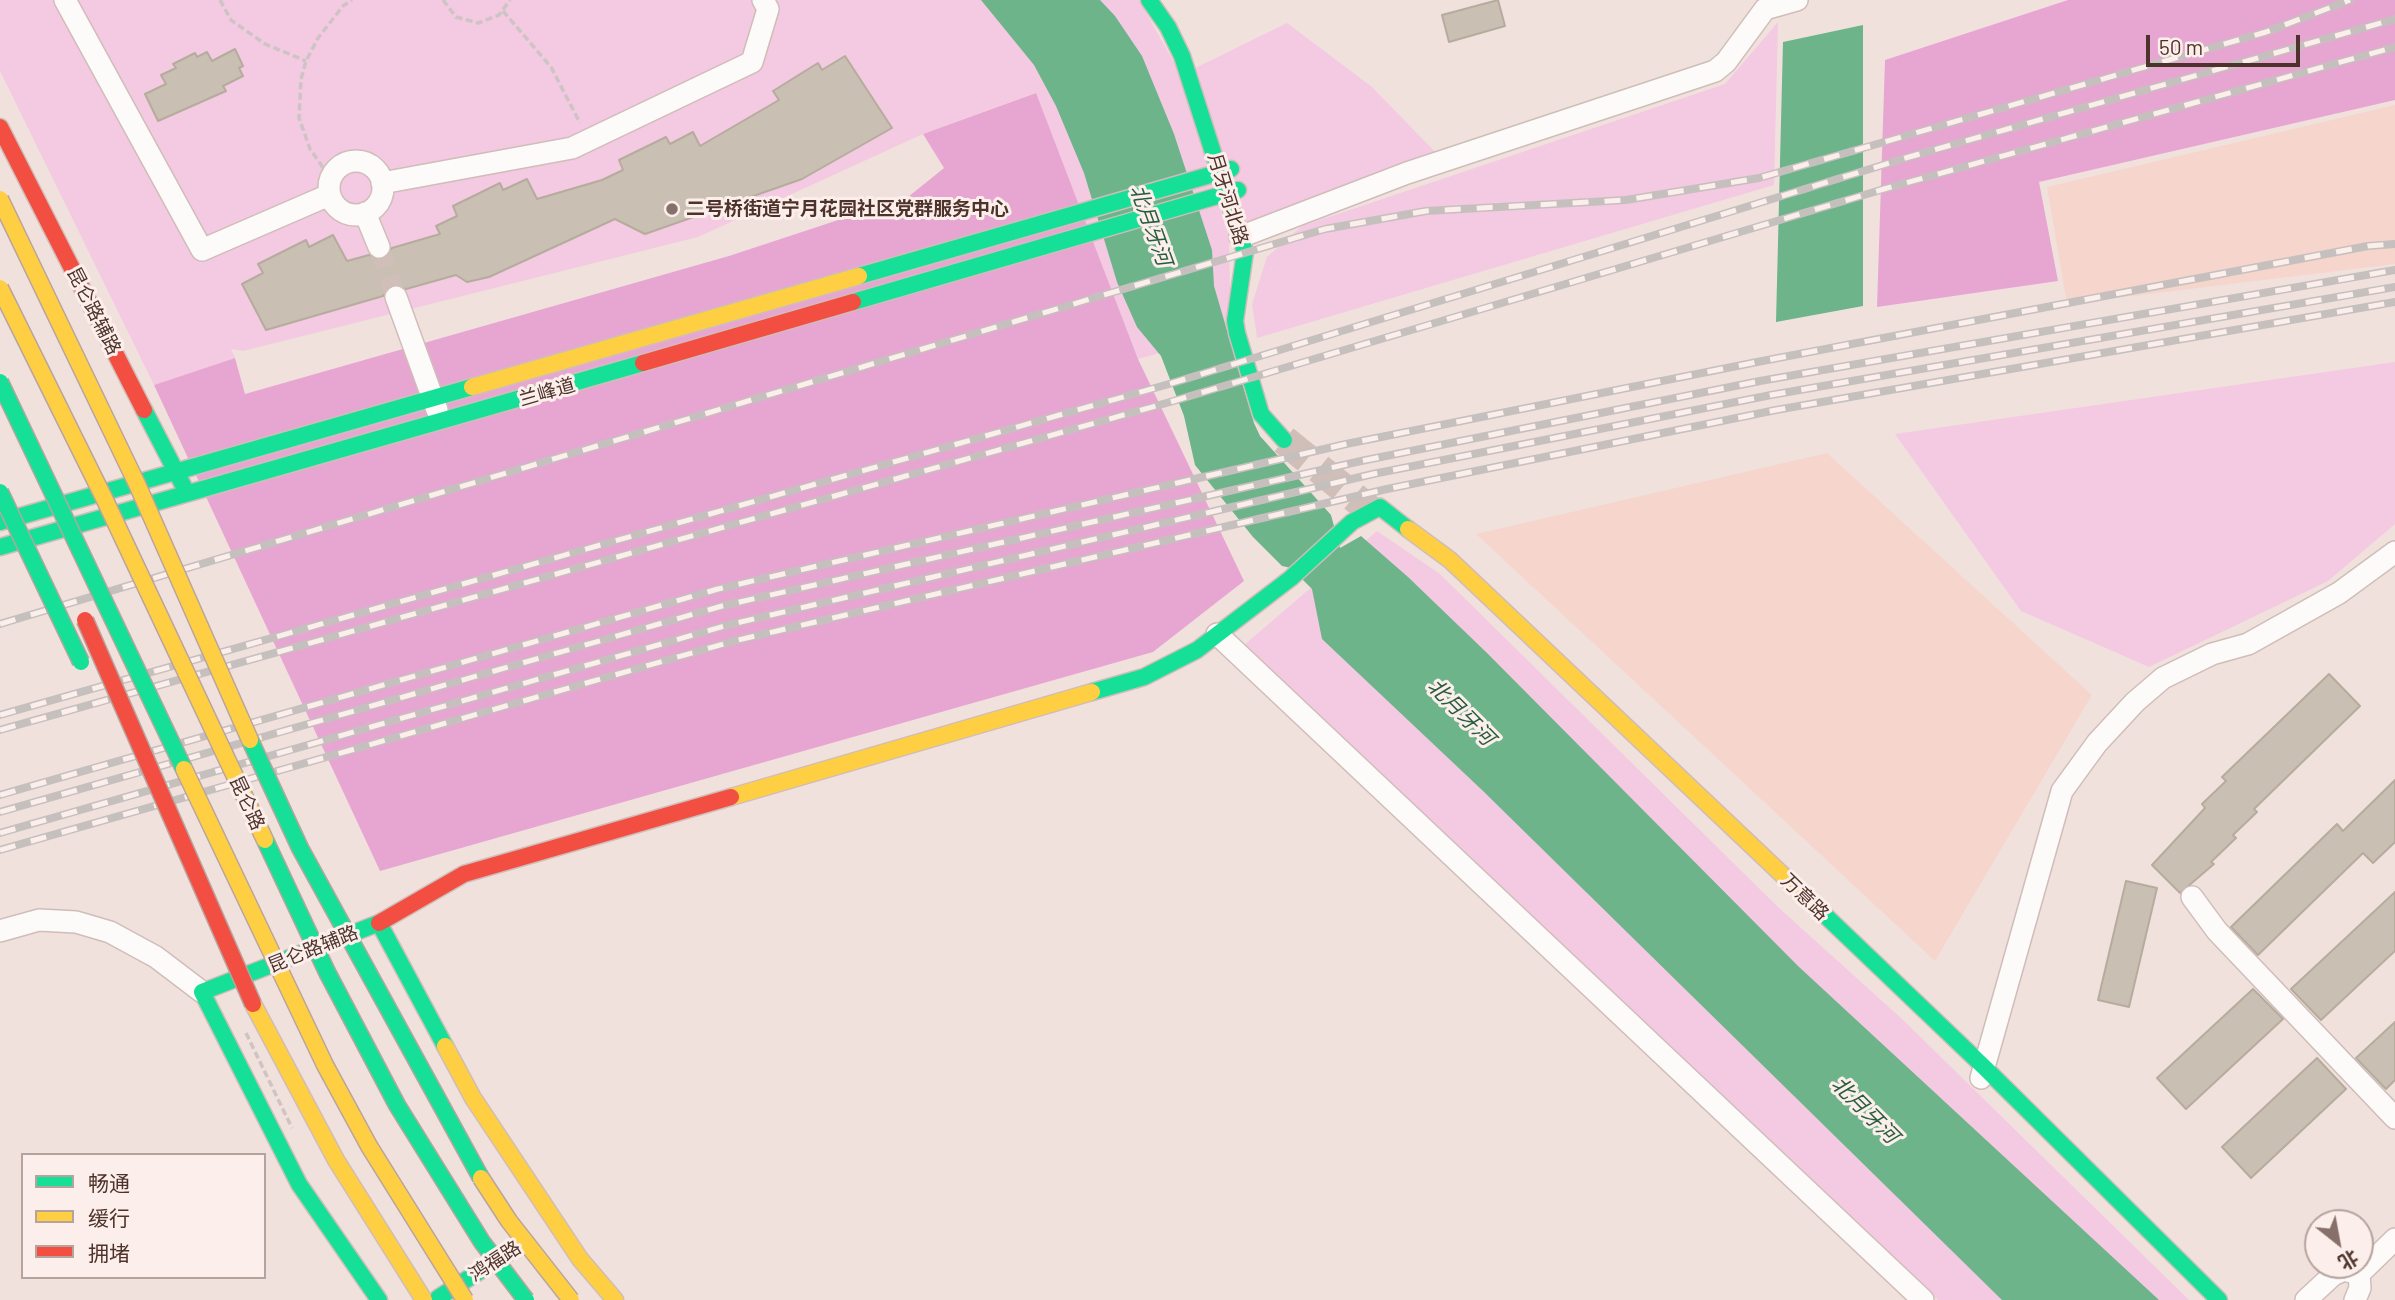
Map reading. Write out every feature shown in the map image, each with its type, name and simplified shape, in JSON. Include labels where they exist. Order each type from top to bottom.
[{"type":"main road","name":"月牙河北路","points":[[1149,0],[1168,27],[1182,56],[1226,194],[1256,250],[1242,322],[1247,344]]},
{"type":"main road","name":"月牙河北路","points":[[1159,0],[1180,33],[1219,173]]},
{"type":"main road","name":"昆仑路辅路","points":[[0,127],[189,495]]},
{"type":"main road","name":"兰峰道","points":[[0,522],[1219,173]]},
{"type":"main road","name":"兰峰道","points":[[0,547],[189,495],[1226,194]]},
{"type":"main road","points":[[0,199],[137,484],[236,712],[300,848],[465,1153],[509,1221],[571,1300]]},
{"type":"main road","name":"月牙河北路","points":[[1246,235],[1235,321],[1237,333],[1261,414],[1290,440],[1276,424],[1262,393]]},
{"type":"main road","name":"昆仑路","points":[[0,288],[104,498],[327,972],[397,1105],[482,1242],[526,1300]]},
{"type":"main road","points":[[0,382],[326,1066],[369,1146],[465,1300]]},
{"type":"main road","points":[[0,492],[89,678]]},
{"type":"main road","points":[[104,498],[236,712]]},
{"type":"main road","points":[[33,501],[55,551]]},
{"type":"main road","name":"万意路","points":[[1217,634],[1291,578],[1352,522],[1376,509],[1445,568],[2218,1300]]},
{"type":"main road","points":[[77,602],[253,1004]]},
{"type":"main road","points":[[379,923],[464,874],[1144,677],[1198,650],[1217,634]]},
{"type":"main road","points":[[120,741],[253,1004],[336,1160],[424,1300]]},
{"type":"main road","points":[[300,848],[349,995],[397,1105]]},
{"type":"main road","name":"昆仑路辅路","points":[[202,992],[379,923],[473,1098],[580,1259],[615,1300]]},
{"type":"main road","points":[[202,992],[299,1184],[379,1300]]},
{"type":"main road","name":"万意路","points":[[1982,1074],[2196,1300]]},
{"type":"main road","name":"鸿福路","points":[[435,1300],[555,1222]]},
{"type":"street","points":[[65,0],[202,250],[330,186],[341,165],[358,161],[374,168],[382,183],[379,201],[365,213],[347,214],[339,209],[330,186]]},
{"type":"street","points":[[382,183],[572,148],[752,62],[768,9],[763,0]]},
{"type":"street","points":[[1246,235],[1407,173],[1715,71],[1726,62],[1765,9],[1797,0]]},
{"type":"street","points":[[365,213],[379,247]]},
{"type":"street","points":[[396,297],[441,422]]},
{"type":"street","points":[[1982,1074],[2062,791],[2097,743],[2135,702],[2164,678],[2212,654],[2248,644],[2339,593],[2395,552]]},
{"type":"street","points":[[1217,634],[1923,1300]]},
{"type":"street","points":[[2192,897],[2217,931],[2395,1118]]},
{"type":"street","points":[[0,931],[39,920],[76,922],[110,932],[156,957],[202,992]]},
{"type":"street","points":[[2374,1259],[2395,1239]]},
{"type":"street","points":[[2306,1300],[2329,1279]]},
{"type":"street","points":[[2355,1300],[2360,1288],[2359,1279]]},
{"type":"path","points":[[220,0],[231,20],[265,44],[306,61]]},
{"type":"path","points":[[330,186],[310,149],[299,118],[301,79],[306,61],[318,37],[343,6],[352,0]]},
{"type":"path","points":[[443,0],[447,9],[466,22],[489,21],[503,11],[510,0]]},
{"type":"path","points":[[503,11],[551,67],[589,140]]},
{"type":"path","points":[[243,1024],[292,1128]]},
{"type":"shaded area","points":[[0,0],[1139,0],[1181,75],[1287,23],[1372,87],[1438,155],[1229,241],[1231,333],[1138,359],[1035,93],[923,134],[698,237],[243,351],[231,349],[235,358],[154,385],[0,71]]},
{"type":"shaded area","points":[[2068,0],[2395,0],[2395,100],[2039,182],[2058,281],[1877,307],[1885,60]]},
{"type":"shaded area","points":[[1778,22],[1774,185],[1257,338],[1252,304],[1267,257],[1302,226],[1725,84]]},
{"type":"shaded area","points":[[1036,93],[1138,359],[1244,581],[1153,652],[380,871],[154,385],[235,358],[245,394],[729,256],[908,197],[944,168],[923,134]]},
{"type":"shaded area","points":[[2395,105],[2395,264],[2067,304],[2047,187]]},
{"type":"shaded area","points":[[2395,362],[2395,524],[2328,581],[2149,667],[2021,611],[1895,434]]},
{"type":"shaded area","points":[[1827,453],[2092,695],[1935,961],[1476,534]]},
{"type":"shaded area","points":[[1377,531],[1440,574],[1779,908],[1902,1019],[2189,1300],[1938,1300],[1244,645]]},
{"type":"water","name":"北月牙河","points":[[981,0],[1100,0],[1115,16],[1142,56],[1174,134],[1212,250],[1214,286],[1254,423],[1260,436],[1331,515],[1340,548],[1361,536],[1408,577],[1798,966],[2159,1300],[2002,1300],[1482,790],[1322,639],[1312,589],[1291,568],[1282,566],[1253,537],[1195,465],[1184,416],[1161,356],[1137,327],[1117,282],[1084,173],[1056,106],[1034,65]]},
{"type":"water","points":[[1863,25],[1863,306],[1776,322],[1783,42]]},
{"type":"building","points":[[1498,0],[1505,26],[1449,42],[1442,15]]},
{"type":"building","points":[[235,49],[243,66],[239,68],[243,76],[223,86],[226,91],[158,121],[145,94],[166,84],[161,75],[176,68],[173,64],[195,53],[197,57],[207,52],[212,61]]},
{"type":"building","points":[[845,56],[892,128],[802,179],[645,234],[615,219],[489,277],[467,282],[456,275],[406,289],[392,285],[383,296],[266,330],[242,284],[263,273],[258,264],[306,240],[309,247],[333,235],[347,261],[369,255],[383,259],[392,248],[440,234],[436,226],[457,216],[453,206],[500,183],[503,190],[527,179],[537,199],[602,180],[623,170],[619,160],[666,137],[670,144],[693,132],[700,146],[779,100],[773,91],[818,63],[822,70]]},
{"type":"building","points":[[2329,674],[2360,706],[2254,809],[2257,812],[2233,835],[2236,838],[2211,862],[2214,864],[2180,893],[2152,865],[2205,808],[2202,804],[2226,781],[2222,777]]},
{"type":"building","points":[[2395,780],[2395,842],[2373,863],[2363,853],[2258,955],[2231,927],[2337,824],[2343,831]]},
{"type":"building","points":[[2126,881],[2157,888],[2129,1007],[2098,1000]]},
{"type":"building","points":[[2395,892],[2395,951],[2321,1020],[2291,989]]},
{"type":"building","points":[[2253,989],[2283,1019],[2186,1109],[2157,1078]]},
{"type":"building","points":[[2395,1022],[2395,1080],[2386,1089],[2356,1058]]},
{"type":"building","points":[[2317,1058],[2346,1089],[2251,1178],[2222,1147]]},
{"type":"tunnel","points":[[379,247],[396,297]]},
{"type":"tunnel","points":[[1284,440],[1371,511]]},
{"type":"railway","points":[[0,624],[1325,229],[1426,211],[1626,200],[1759,178],[2266,32],[2350,0]]},
{"type":"railway","points":[[0,715],[1169,384],[1909,157],[2395,19]]},
{"type":"railway","points":[[0,730],[1170,402],[1884,189],[2395,47]]},
{"type":"railway","points":[[0,795],[718,589],[1346,444],[1757,362],[2368,246],[2395,244]]},
{"type":"railway","points":[[0,812],[722,606],[1361,461],[1760,381],[2395,270]]},
{"type":"railway","points":[[0,833],[728,625],[1373,474],[1771,395],[2395,287]]},
{"type":"railway","points":[[0,850],[734,641],[1387,489],[1776,410],[2395,302]]},
{"type":"traffic: fast","points":[[1149,0],[1168,27],[1182,56],[1245,252],[1235,321],[1237,333],[1261,414],[1284,440]]},
{"type":"traffic: fast","points":[[859,276],[1231,169]]},
{"type":"traffic: fast","points":[[853,302],[1238,190]]},
{"type":"traffic: fast","points":[[0,547],[643,363]]},
{"type":"traffic: fast","points":[[0,382],[184,769]]},
{"type":"traffic: fast","points":[[0,522],[472,387]]},
{"type":"traffic: fast","points":[[144,410],[185,489]]},
{"type":"traffic: fast","points":[[0,492],[81,662]]},
{"type":"traffic: fast","points":[[1092,692],[1144,677],[1197,650],[1291,578],[1352,522],[1380,507],[1408,529]]},
{"type":"traffic: fast","points":[[250,740],[300,848],[481,1178]]},
{"type":"traffic: fast","points":[[265,840],[327,972],[397,1105],[482,1242],[526,1300]]},
{"type":"traffic: fast","points":[[1808,899],[1984,1067],[2219,1300]]},
{"type":"traffic: fast","points":[[379,1300],[299,1184],[202,992],[379,923],[445,1046]]},
{"type":"traffic: fast","points":[[438,1298],[514,1249]]},
{"type":"traffic: slow","points":[[0,199],[137,484],[250,740]]},
{"type":"traffic: slow","points":[[472,387],[859,276]]},
{"type":"traffic: slow","points":[[0,288],[104,498],[265,840]]},
{"type":"traffic: slow","points":[[1408,529],[1450,560],[1808,899]]},
{"type":"traffic: slow","points":[[731,797],[1092,692]]},
{"type":"traffic: slow","points":[[184,769],[325,1065],[369,1146],[465,1300]]},
{"type":"traffic: slow","points":[[253,1004],[336,1160],[424,1300]]},
{"type":"traffic: slow","points":[[445,1046],[473,1098],[580,1259],[615,1300]]},
{"type":"traffic: slow","points":[[481,1178],[509,1221],[571,1300]]},
{"type":"traffic: jam","points":[[0,127],[144,410]]},
{"type":"traffic: jam","points":[[643,363],[853,302]]},
{"type":"traffic: jam","points":[[85,620],[253,1004]]},
{"type":"traffic: jam","points":[[379,923],[464,874],[731,797]]},
{"type":"place","name":"二号桥街道宁月花园社区党群服务中心","points":[[672,209]]}]
